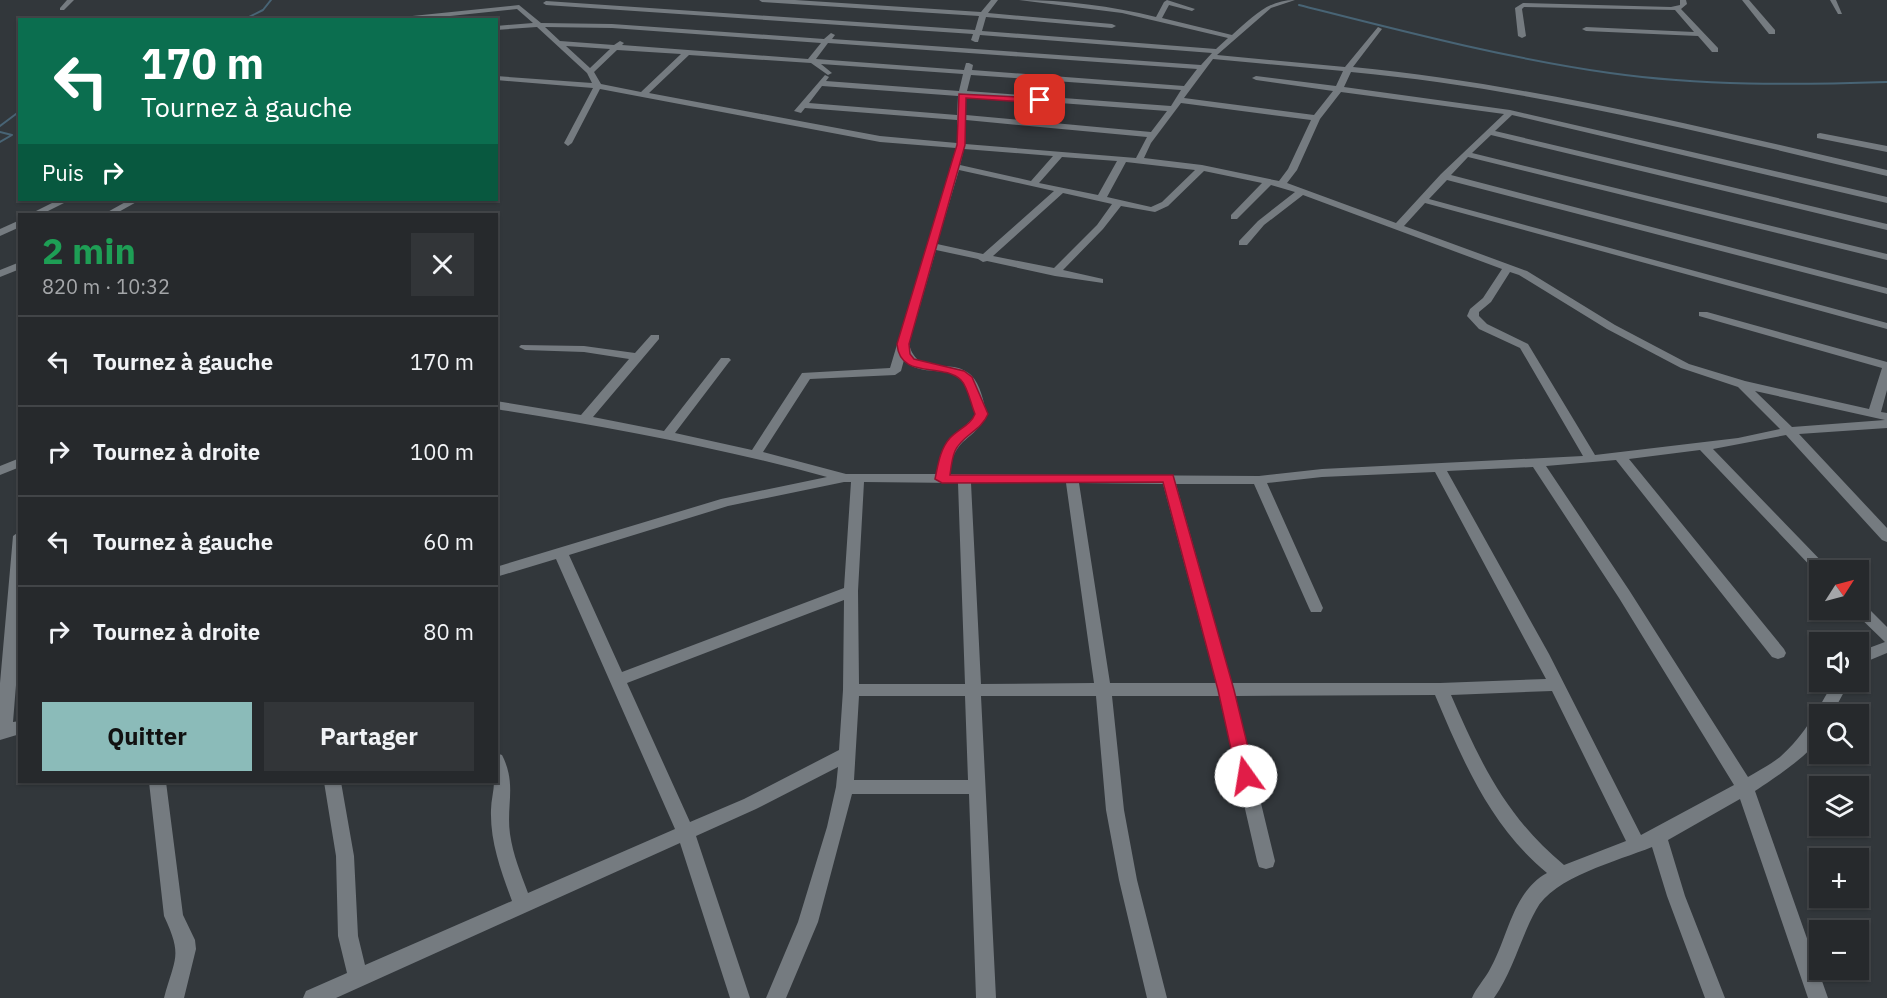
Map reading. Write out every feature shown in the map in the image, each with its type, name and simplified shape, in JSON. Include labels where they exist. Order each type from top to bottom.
[{"type":"street","points":[[62,9],[71,0]]},
{"type":"street","points":[[494,0],[502,9]]},
{"type":"street","points":[[416,18],[502,9],[521,4],[616,0]]},
{"type":"street","points":[[762,0],[856,3],[1112,26]]},
{"type":"street","points":[[756,454],[806,375],[895,371],[956,167],[961,145],[962,95],[971,51],[983,15],[995,0]]},
{"type":"street","points":[[1022,0],[1122,11],[1232,37]]},
{"type":"street","points":[[1139,160],[1185,88],[1215,54],[1269,7],[1292,0]]},
{"type":"street","points":[[1522,36],[1518,8],[1523,5],[1677,9],[1684,4],[1683,0]]},
{"type":"street","points":[[1745,0],[1772,32]]},
{"type":"street","points":[[1833,0],[1840,13]]},
{"type":"street","points":[[1158,20],[1167,2],[1192,9]]},
{"type":"street","points":[[546,3],[1106,42],[1510,90],[1614,110],[1887,173]]},
{"type":"street","points":[[811,60],[844,22],[856,3]]},
{"type":"street","points":[[521,4],[538,25],[590,72],[598,86]]},
{"type":"street","points":[[632,34],[669,4]]},
{"type":"street","points":[[1677,9],[1715,50]]},
{"type":"street","points":[[1106,42],[1112,26],[1122,11]]},
{"type":"street","points":[[498,28],[538,25],[640,28],[1203,67]]},
{"type":"street","points":[[1281,184],[1292,170],[1316,118],[1339,89],[1348,70],[1378,29]]},
{"type":"street","points":[[1586,29],[1701,34]]},
{"type":"street","points":[[590,72],[624,40]]},
{"type":"street","points":[[557,43],[1185,88]]},
{"type":"street","points":[[642,95],[688,52]]},
{"type":"street","points":[[811,60],[828,73]]},
{"type":"street","points":[[790,123],[802,105],[838,63]]},
{"type":"street","points":[[498,78],[598,86],[880,139],[1139,160],[1202,168],[1269,181],[1508,267],[1538,281],[1664,357],[1742,384],[1887,417]]},
{"type":"street","points":[[1256,78],[1510,112],[1887,200]]},
{"type":"street","points":[[820,83],[1173,109]]},
{"type":"street","points":[[568,144],[598,86]]},
{"type":"street","points":[[1179,100],[1316,118]]},
{"type":"street","points":[[802,105],[1153,135]]},
{"type":"street","points":[[1399,226],[1444,176],[1510,112]]},
{"type":"street","points":[[1490,132],[1887,227]]},
{"type":"street","points":[[1820,136],[1887,149]]},
{"type":"street","points":[[1033,184],[1060,154]]},
{"type":"street","points":[[1466,154],[1887,257]]},
{"type":"street","points":[[1101,199],[1123,159]]},
{"type":"street","points":[[956,167],[1152,210],[1159,208],[1180,191],[1202,168]]},
{"type":"street","points":[[1444,176],[1887,291]]},
{"type":"street","points":[[1234,217],[1269,181]]},
{"type":"street","points":[[983,259],[1061,190]]},
{"type":"street","points":[[1243,243],[1261,223],[1302,191]]},
{"type":"street","points":[[1424,200],[1887,326]]},
{"type":"street","points":[[37,213],[63,201]]},
{"type":"street","points":[[110,213],[133,201]]},
{"type":"street","points":[[1055,273],[1100,227],[1118,203]]},
{"type":"street","points":[[0,233],[18,224]]},
{"type":"street","points":[[933,246],[983,259],[1099,282]]},
{"type":"street","points":[[0,274],[18,266]]},
{"type":"street","points":[[1508,267],[1487,300],[1474,311],[1475,321],[1484,327],[1514,338],[1524,346],[1591,459]]},
{"type":"street","points":[[1703,314],[1887,368],[1874,414]]},
{"type":"street","points":[[585,418],[655,337]]},
{"type":"street","points":[[903,344],[904,355],[910,361],[959,373],[968,379],[981,414],[979,421],[955,441],[948,451],[942,479]]},
{"type":"street","points":[[525,347],[584,349],[637,357]]},
{"type":"street","points":[[666,436],[725,360]]},
{"type":"street","points":[[1742,384],[1887,537]]},
{"type":"street","points":[[498,405],[585,418],[756,454],[851,478]]},
{"type":"street","points":[[498,571],[726,502],[851,478],[1259,480],[1322,473],[1591,459],[1703,446],[1789,431],[1887,424]]},
{"type":"street","points":[[1703,446],[1813,560]]},
{"type":"street","points":[[1619,455],[1778,653]]},
{"type":"street","points":[[0,471],[18,463]]},
{"type":"street","points":[[1537,463],[1624,594],[1745,788],[1818,998]]},
{"type":"street","points":[[1438,466],[1592,749],[1637,845]]},
{"type":"street","points":[[776,998],[808,922],[836,827],[845,787],[851,690],[851,478]]},
{"type":"street","points":[[1072,478],[1103,690],[1115,810],[1128,880],[1157,998]]},
{"type":"street","points":[[1168,478],[1226,690],[1266,861]]},
{"type":"street","points":[[964,479],[975,787],[987,998]]},
{"type":"street","points":[[1259,480],[1316,608]]},
{"type":"street","points":[[560,551],[686,833],[740,998]]},
{"type":"street","points":[[8,730],[18,568]]},
{"type":"street","points":[[618,680],[850,591]]},
{"type":"street","points":[[1869,618],[1887,637]]},
{"type":"street","points":[[1869,654],[1887,647]]},
{"type":"street","points":[[851,690],[1440,689],[1557,685]]},
{"type":"street","points":[[1440,689],[1475,768],[1496,808],[1519,837],[1541,858],[1563,874]]},
{"type":"street","points":[[1482,998],[1497,977],[1529,903],[1544,885],[1563,874],[1658,837],[1745,788],[1792,755],[1809,737]]},
{"type":"street","points":[[313,998],[750,804],[847,754]]},
{"type":"street","points":[[498,767],[503,783],[500,809],[501,835],[508,866],[523,905]]},
{"type":"street","points":[[157,783],[174,916],[183,932],[188,949],[185,969],[174,998]]},
{"type":"street","points":[[332,783],[345,856],[348,936],[358,978]]},
{"type":"street","points":[[845,787],[975,787]]},
{"type":"street","points":[[1658,837],[1676,896],[1716,998]]},
{"type":"waterway","points":[[247,18],[263,10],[271,0]]},
{"type":"waterway","points":[[1299,5],[1493,52],[1610,73],[1748,84],[1887,82]]},
{"type":"waterway","points":[[0,126],[18,112]]},
{"type":"waterway","points":[[0,132],[12,135],[0,142]]},
{"type":"route","points":[[1040,100],[962,95],[961,145],[903,344],[904,355],[910,361],[918,364],[964,376],[968,379],[978,404],[981,414],[979,421],[955,441],[948,451],[942,479],[1168,478],[1226,690],[1246,776]]}]
